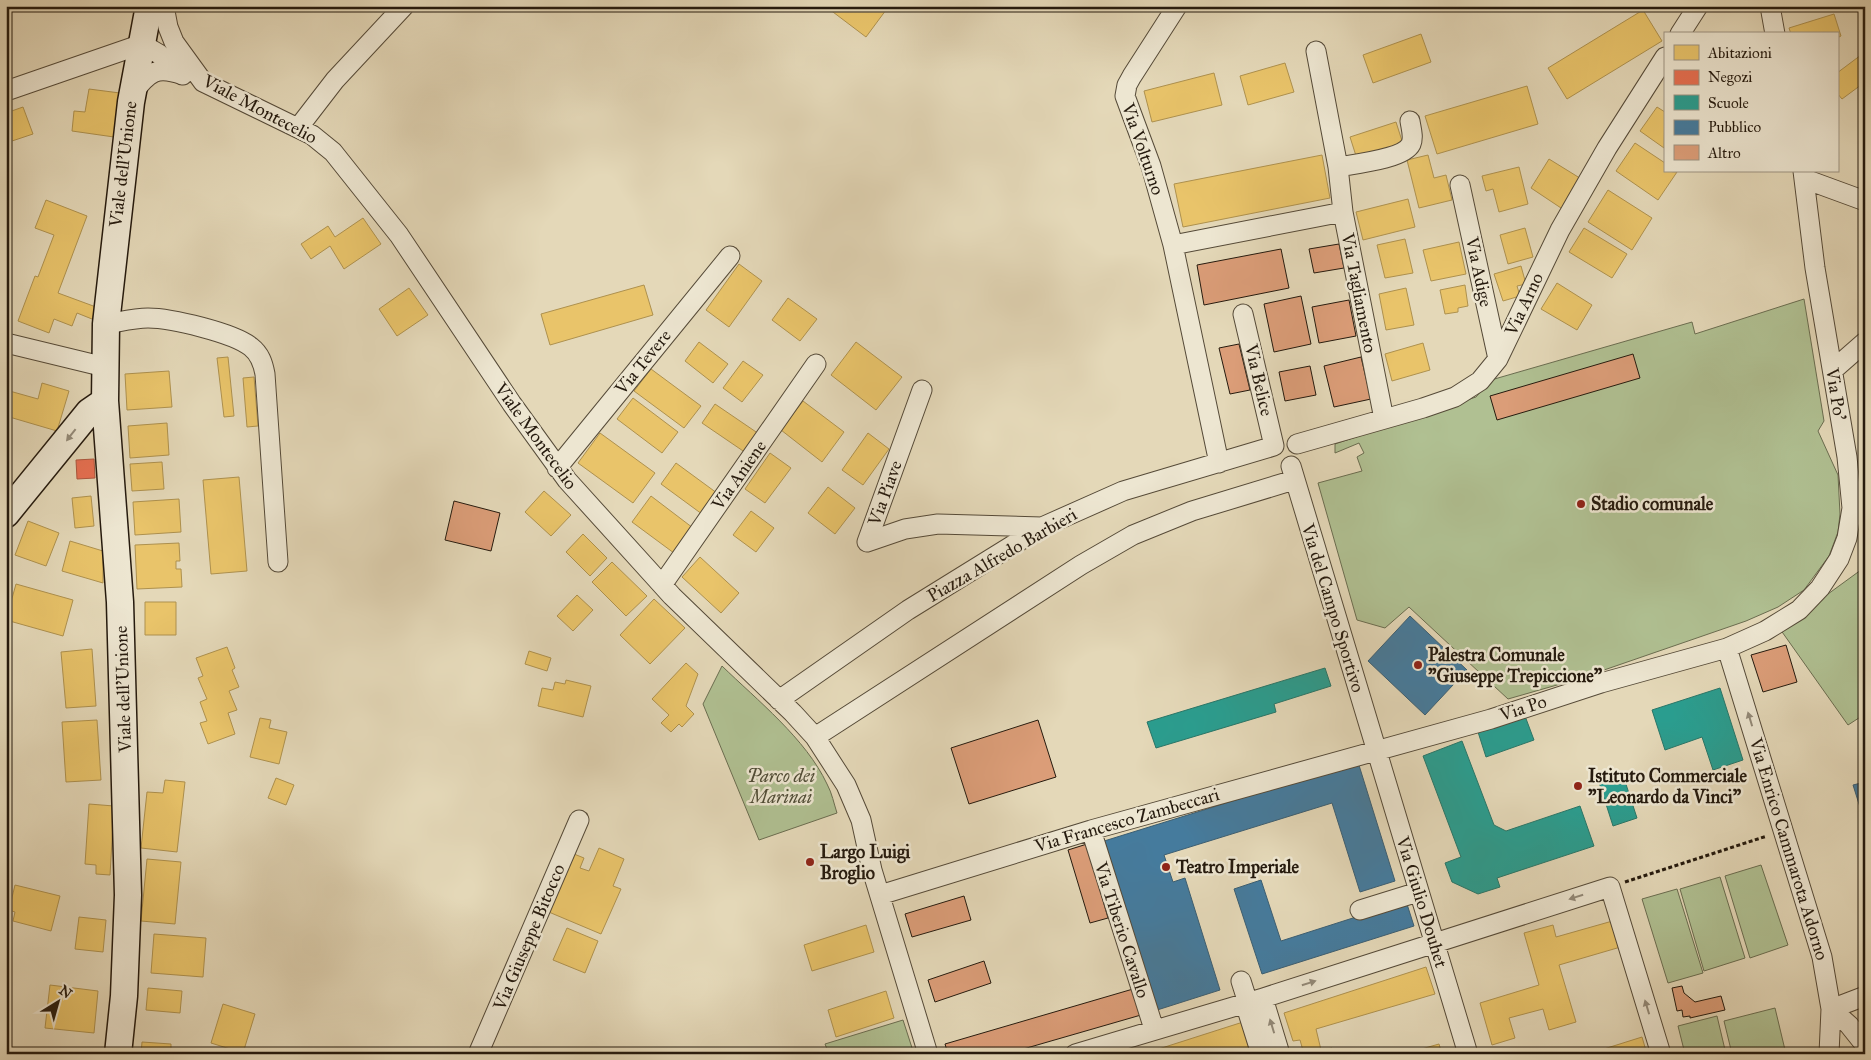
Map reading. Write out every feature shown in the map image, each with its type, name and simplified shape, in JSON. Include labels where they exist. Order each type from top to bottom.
[{"type":"main road","name":"Viale dell'Unione","points":[[118,1054],[124,996],[128,895],[120,602],[105,401],[106,324],[132,94],[146,26]]},
{"type":"main road","points":[[6,514],[89,412],[105,401]]},
{"type":"street","name":"Viale Montecelio","points":[[164,6],[171,35],[192,75],[298,128],[328,147],[374,200],[557,468],[662,585],[815,737],[838,772],[864,826],[872,870],[928,1054]]},
{"type":"street","points":[[298,128],[335,80],[404,6]]},
{"type":"street","name":"Via Volturno","points":[[1177,6],[1129,80],[1125,96],[1151,166],[1173,245],[1219,463]]},
{"type":"street","points":[[1681,32],[1698,6]]},
{"type":"street","points":[[1770,6],[1775,32]]},
{"type":"street","points":[[6,90],[146,26],[164,39],[192,75]]},
{"type":"street","name":"Via Tagliamento","points":[[1316,51],[1338,167],[1343,212],[1384,419]]},
{"type":"street","name":"Via Arno","points":[[1297,444],[1423,408],[1462,393],[1480,381],[1498,359],[1560,230],[1607,148],[1664,59]]},
{"type":"street","points":[[132,94],[143,80],[153,73],[164,70],[192,75]]},
{"type":"street","points":[[1338,167],[1394,156],[1405,151],[1412,139],[1410,121]]},
{"type":"street","points":[[1804,175],[1865,201]]},
{"type":"street","name":"Via Po'","points":[[1727,648],[1765,631],[1799,610],[1828,578],[1843,549],[1851,518],[1851,487],[1815,268],[1804,175]]},
{"type":"street","name":"Via Adige","points":[[1460,185],[1498,359]]},
{"type":"street","points":[[1173,245],[1343,212]]},
{"type":"street","name":"Via Tevere","points":[[557,468],[730,256]]},
{"type":"street","name":"Via Belice","points":[[1243,314],[1274,446]]},
{"type":"street","points":[[106,324],[143,318],[171,320],[232,337],[250,346],[259,355],[265,374],[278,562]]},
{"type":"street","points":[[1833,370],[1865,342]]},
{"type":"street","points":[[6,343],[105,367]]},
{"type":"street","name":"Via Aniene","points":[[662,585],[816,364]]},
{"type":"street","name":"Via Piave","points":[[922,390],[867,542],[905,529],[938,524],[1042,527]]},
{"type":"street","points":[[815,737],[1080,565],[1133,535],[1176,516],[1292,473],[1300,457],[1297,444],[1288,439],[1282,439],[1274,446],[1272,454],[1276,462],[1292,473]]},
{"type":"street","name":"Piazza Alfredo Barbieri","points":[[779,700],[908,610],[1042,527],[1123,491],[1274,446]]},
{"type":"street","name":"Via del Campo Sportivo","points":[[1292,473],[1375,750]]},
{"type":"street","name":"Via Po","points":[[1375,750],[1491,718],[1601,683],[1727,648]]},
{"type":"street","name":"Via Enrico Cammarota Adorno","points":[[1727,648],[1822,957],[1830,1009],[1829,1054]]},
{"type":"street","name":"Via Francesco Zambeccari","points":[[880,895],[1091,830],[1375,750]]},
{"type":"street","name":"Via Giulio Douhet","points":[[1375,750],[1468,1054]]},
{"type":"street","name":"Via Giuseppe Bitocco","points":[[478,1054],[579,820]]},
{"type":"street","name":"Via Tiberio Cavallo","points":[[1091,830],[1154,1029]]},
{"type":"street","points":[[1075,1054],[1252,1001],[1610,886],[1662,1054]]},
{"type":"street","points":[[1360,910],[1418,892]]},
{"type":"street","points":[[1241,981],[1280,1054]]},
{"type":"street","points":[[1865,996],[1830,1009],[1849,1025],[1865,1045]]},
{"type":"street","points":[[1252,1001],[1261,1054]]},
{"type":"path","points":[[1610,886],[1784,831]]},
{"type":"green space","name":"Stadio comunale","points":[[1804,299],[1824,421],[1818,431],[1838,475],[1840,514],[1838,532],[1829,556],[1804,590],[1778,607],[1746,621],[1578,679],[1508,699],[1409,607],[1385,628],[1357,620],[1318,483],[1362,471],[1357,457],[1364,453],[1359,443],[1335,453],[1335,444],[1476,397],[1491,380],[1692,322],[1695,334]]},
{"type":"green space","points":[[1865,567],[1865,714],[1848,725],[1780,629]]},
{"type":"green space","name":"Parco dei Marinai","points":[[722,666],[780,721],[807,751],[829,787],[837,813],[759,840],[703,704]]},
{"type":"green space","points":[[1761,865],[1788,945],[1750,958],[1725,876]]},
{"type":"green space","points":[[1720,877],[1745,958],[1704,971],[1680,889]]},
{"type":"green space","points":[[1677,889],[1703,973],[1668,983],[1642,899]]},
{"type":"green space","points":[[1775,1008],[1786,1054],[1732,1054],[1724,1021]]},
{"type":"green space","points":[[1717,1016],[1726,1054],[1685,1054],[1678,1026]]},
{"type":"green space","points":[[903,1020],[914,1054],[829,1054],[825,1044]]},
{"type":"building: Abitazioni","points":[[831,6],[881,6],[886,10],[866,37],[829,9]]},
{"type":"building: Abitazioni","points":[[1643,10],[1662,41],[1567,99],[1548,68]]},
{"type":"building: Abitazioni","points":[[1834,14],[1841,36],[1838,38],[1838,32],[1790,32],[1789,28]]},
{"type":"building: Abitazioni","points":[[1421,34],[1431,62],[1373,83],[1363,55]]},
{"type":"building: Abitazioni","points":[[1861,55],[1865,61],[1865,82],[1842,99],[1838,94],[1838,72]]},
{"type":"building: Abitazioni","points":[[1285,63],[1294,92],[1248,105],[1240,76]]},
{"type":"building: Abitazioni","points":[[1214,73],[1222,105],[1152,122],[1144,91]]},
{"type":"building: Abitazioni","points":[[1527,86],[1538,124],[1437,154],[1425,116]]},
{"type":"building: Abitazioni","points":[[89,89],[120,93],[114,137],[72,131],[74,111],[85,112]]},
{"type":"building: Abitazioni","points":[[23,107],[33,134],[6,143],[6,113]]},
{"type":"building: Abitazioni","points":[[1657,107],[1664,111],[1664,148],[1640,131]]},
{"type":"building: Abitazioni","points":[[1396,122],[1403,144],[1357,159],[1350,137]]},
{"type":"building: Abitazioni","points":[[1635,143],[1664,162],[1664,172],[1677,172],[1658,200],[1616,171]]},
{"type":"building: Abitazioni","points":[[1322,155],[1330,198],[1183,227],[1174,184]]},
{"type":"building: Abitazioni","points":[[1428,155],[1434,178],[1446,175],[1452,200],[1419,208],[1407,160]]},
{"type":"building: Abitazioni","points":[[1549,159],[1583,180],[1564,210],[1531,188]]},
{"type":"building: Abitazioni","points":[[1519,167],[1528,204],[1499,212],[1493,189],[1486,191],[1482,176]]},
{"type":"building: Abitazioni","points":[[1608,190],[1652,218],[1632,250],[1588,222]]},
{"type":"building: Abitazioni","points":[[1408,199],[1415,227],[1363,240],[1356,212]]},
{"type":"building: Abitazioni","points":[[46,200],[87,216],[58,293],[96,307],[92,319],[77,313],[72,326],[54,319],[49,333],[18,321],[35,276],[38,277],[54,235],[35,228]]},
{"type":"building: Abitazioni","points":[[363,218],[381,244],[344,269],[330,246],[311,259],[301,244],[328,226],[335,237]]},
{"type":"building: Abitazioni","points":[[1525,228],[1533,257],[1508,264],[1500,235]]},
{"type":"building: Abitazioni","points":[[1584,228],[1627,254],[1612,278],[1569,252]]},
{"type":"building: Abitazioni","points":[[1405,239],[1413,273],[1385,278],[1377,245]]},
{"type":"building: Abitazioni","points":[[1459,242],[1466,274],[1431,281],[1423,250]]},
{"type":"building: Abitazioni","points":[[739,264],[762,281],[729,327],[706,310]]},
{"type":"building: Abitazioni","points":[[1521,266],[1526,284],[1517,286],[1520,296],[1503,301],[1494,274]]},
{"type":"building: Abitazioni","points":[[1557,283],[1592,305],[1577,330],[1541,309]]},
{"type":"building: Abitazioni","points":[[644,285],[653,315],[550,345],[541,314]]},
{"type":"building: Abitazioni","points":[[1465,285],[1468,306],[1458,308],[1458,312],[1445,314],[1440,290]]},
{"type":"building: Abitazioni","points":[[409,288],[428,315],[397,336],[379,309]]},
{"type":"building: Abitazioni","points":[[1406,288],[1414,325],[1386,330],[1379,294]]},
{"type":"building: Abitazioni","points":[[788,298],[817,319],[800,341],[772,320]]},
{"type":"building: Abitazioni","points":[[699,342],[728,364],[713,383],[685,361]]},
{"type":"building: Abitazioni","points":[[856,342],[902,377],[876,410],[831,375]]},
{"type":"building: Abitazioni","points":[[1423,343],[1430,370],[1392,381],[1385,354]]},
{"type":"building: Abitazioni","points":[[228,357],[234,416],[224,417],[217,358]]},
{"type":"building: Abitazioni","points":[[743,361],[763,375],[742,402],[723,388]]},
{"type":"building: Abitazioni","points":[[651,369],[701,406],[684,428],[634,391]]},
{"type":"building: Abitazioni","points":[[169,371],[172,407],[127,410],[125,374]]},
{"type":"building: Abitazioni","points":[[254,377],[258,426],[247,427],[243,378]]},
{"type":"building: Abitazioni","points":[[42,383],[69,391],[57,431],[6,416],[6,390],[38,399]]},
{"type":"building: Abitazioni","points":[[633,398],[678,432],[662,453],[617,419]]},
{"type":"building: Abitazioni","points":[[803,401],[844,432],[822,462],[781,430]]},
{"type":"building: Abitazioni","points":[[715,404],[762,436],[749,455],[702,423]]},
{"type":"building: Abitazioni","points":[[167,423],[169,455],[130,458],[128,426]]},
{"type":"building: Abitazioni","points":[[600,433],[655,473],[633,503],[578,463]]},
{"type":"building: Abitazioni","points":[[868,433],[889,449],[863,485],[842,470]]},
{"type":"building: Abitazioni","points":[[770,453],[791,468],[765,503],[745,489]]},
{"type":"building: Abitazioni","points":[[162,462],[164,489],[132,491],[130,464]]},
{"type":"building: Abitazioni","points":[[676,463],[721,496],[706,517],[661,484]]},
{"type":"building: Abitazioni","points":[[239,477],[247,571],[211,574],[203,480]]},
{"type":"building: Abitazioni","points":[[828,487],[855,508],[835,534],[808,513]]},
{"type":"building: Abitazioni","points":[[544,491],[571,515],[551,536],[525,512]]},
{"type":"building: Abitazioni","points":[[91,496],[94,526],[75,528],[72,498]]},
{"type":"building: Abitazioni","points":[[651,496],[697,531],[678,556],[632,522]]},
{"type":"building: Abitazioni","points":[[179,499],[181,532],[135,535],[133,502]]},
{"type":"building: Abitazioni","points":[[751,511],[774,528],[756,552],[733,535]]},
{"type":"building: Abitazioni","points":[[28,521],[59,533],[46,566],[15,555]]},
{"type":"building: Abitazioni","points":[[583,534],[607,558],[590,576],[566,552]]},
{"type":"building: Abitazioni","points":[[70,541],[103,551],[103,583],[62,571]]},
{"type":"building: Abitazioni","points":[[179,543],[180,561],[176,561],[176,569],[181,569],[182,587],[137,589],[135,545]]},
{"type":"building: Abitazioni","points":[[700,557],[739,593],[721,613],[682,577]]},
{"type":"building: Abitazioni","points":[[612,562],[647,596],[626,616],[592,582]]},
{"type":"building: Abitazioni","points":[[16,584],[73,600],[63,636],[6,620]]},
{"type":"building: Abitazioni","points":[[577,595],[593,610],[573,631],[557,616]]},
{"type":"building: Abitazioni","points":[[654,599],[685,628],[650,664],[620,635]]},
{"type":"building: Abitazioni","points":[[145,602],[176,602],[176,635],[145,635]]},
{"type":"building: Abitazioni","points":[[227,647],[235,668],[232,670],[239,687],[229,691],[237,710],[228,713],[235,734],[208,744],[200,723],[207,721],[200,702],[207,699],[198,678],[203,676],[196,658]]},
{"type":"building: Abitazioni","points":[[92,649],[96,706],[66,708],[61,652]]},
{"type":"building: Abitazioni","points":[[529,651],[551,658],[547,671],[525,664]]},
{"type":"building: Abitazioni","points":[[686,663],[698,674],[686,706],[694,714],[682,727],[679,724],[671,732],[661,723],[669,715],[652,699]]},
{"type":"building: Abitazioni","points":[[566,680],[591,686],[583,717],[538,706],[542,688],[553,690],[555,682],[565,684]]},
{"type":"building: Abitazioni","points":[[260,718],[271,720],[269,728],[287,732],[279,764],[250,757]]},
{"type":"building: Abitazioni","points":[[97,720],[101,780],[66,782],[62,722]]},
{"type":"building: Abitazioni","points":[[276,778],[294,785],[286,805],[268,798]]},
{"type":"building: Abitazioni","points":[[165,780],[185,782],[177,852],[141,848],[147,792],[163,793]]},
{"type":"building: Abitazioni","points":[[89,804],[114,806],[110,875],[96,874],[96,865],[85,864]]},
{"type":"building: Abitazioni","points":[[599,848],[624,859],[613,886],[621,889],[601,934],[544,910],[569,852],[584,858],[580,868],[589,871]]},
{"type":"building: Abitazioni","points":[[147,859],[181,862],[175,924],[141,921]]},
{"type":"building: Abitazioni","points":[[15,885],[60,896],[51,931],[13,921],[15,912],[9,910]]},
{"type":"building: Abitazioni","points":[[79,917],[106,920],[103,952],[75,949]]},
{"type":"building: Abitazioni","points":[[1616,920],[1624,946],[1559,965],[1576,1022],[1549,1030],[1543,1009],[1509,1018],[1515,1038],[1492,1045],[1480,1003],[1539,985],[1524,933],[1553,925],[1556,937]]},
{"type":"building: Abitazioni","points":[[866,925],[874,952],[812,971],[804,945]]},
{"type":"building: Abitazioni","points":[[567,928],[598,941],[585,973],[553,960]]},
{"type":"building: Abitazioni","points":[[154,934],[206,938],[203,977],[151,973]]},
{"type":"building: Abitazioni","points":[[1426,967],[1435,994],[1316,1029],[1321,1050],[1332,1048],[1334,1054],[1304,1054],[1300,1040],[1293,1041],[1284,1013]]},
{"type":"building: Abitazioni","points":[[50,985],[98,991],[94,1033],[45,1028]]},
{"type":"building: Abitazioni","points":[[148,988],[182,991],[180,1013],[146,1010]]},
{"type":"building: Abitazioni","points":[[886,991],[894,1018],[836,1037],[828,1010]]},
{"type":"building: Abitazioni","points":[[6,999],[10,1001],[6,1013]]},
{"type":"building: Abitazioni","points":[[223,1004],[255,1014],[243,1053],[211,1043]]},
{"type":"building: Abitazioni","points":[[1243,1022],[1253,1052],[1249,1054],[1143,1054]]},
{"type":"building: Abitazioni","points":[[1642,1037],[1647,1054],[1588,1054]]},
{"type":"building: Abitazioni","points":[[142,1042],[171,1044],[171,1054],[141,1054]]},
{"type":"building: Abitazioni","points":[[1439,1044],[1442,1054],[1404,1054]]},
{"type":"building: Negozi","points":[[94,459],[95,478],[77,479],[76,460]]},
{"type":"building: Scuole","points":[[1325,668],[1331,686],[1274,704],[1276,712],[1156,748],[1147,722]]},
{"type":"building: Scuole","points":[[1720,688],[1743,760],[1713,770],[1702,737],[1665,750],[1652,710]]},
{"type":"building: Scuole","points":[[1525,716],[1534,740],[1486,757],[1478,732]]},
{"type":"building: Scuole","points":[[1462,741],[1494,825],[1506,831],[1580,806],[1594,846],[1497,878],[1500,887],[1478,894],[1452,882],[1445,863],[1461,857],[1423,756]]},
{"type":"building: Scuole","points":[[1622,772],[1637,818],[1613,826],[1598,779]]},
{"type":"building: Pubblico","name":"Palestra Comunale \"Giuseppe Trepiccione\"","points":[[1410,616],[1467,670],[1425,715],[1368,661]]},
{"type":"building: Pubblico","points":[[1358,762],[1395,881],[1360,892],[1332,803],[1164,855],[1173,882],[1185,878],[1220,990],[1154,1011],[1101,842]]},
{"type":"building: Pubblico","points":[[1865,782],[1865,823],[1853,785]]},
{"type":"building: Pubblico","points":[[1261,880],[1281,941],[1406,901],[1414,926],[1262,974],[1234,889]]},
{"type":"building: Altro","points":[[1339,244],[1344,268],[1314,273],[1309,249]]},
{"type":"building: Altro","points":[[1281,249],[1289,288],[1204,305],[1197,265]]},
{"type":"building: Altro","points":[[1301,296],[1311,344],[1274,352],[1264,304]]},
{"type":"building: Altro","points":[[1349,300],[1356,336],[1319,343],[1312,307]]},
{"type":"building: Altro","points":[[1239,344],[1250,390],[1230,394],[1219,348]]},
{"type":"building: Altro","points":[[1633,354],[1640,378],[1497,420],[1490,396]]},
{"type":"building: Altro","points":[[1361,357],[1371,399],[1334,407],[1324,366]]},
{"type":"building: Altro","points":[[1310,366],[1316,395],[1285,401],[1279,372]]},
{"type":"building: Altro","points":[[454,501],[500,513],[491,551],[445,540]]},
{"type":"building: Altro","points":[[1786,645],[1797,682],[1763,692],[1751,655]]},
{"type":"building: Altro","points":[[1038,720],[1056,777],[969,804],[951,748]]},
{"type":"building: Altro","points":[[1087,844],[1108,918],[1090,923],[1068,850]]},
{"type":"building: Altro","points":[[964,896],[971,920],[912,937],[905,914]]},
{"type":"building: Altro","points":[[984,961],[991,983],[935,1002],[928,980]]},
{"type":"building: Altro","points":[[1682,986],[1684,993],[1695,1002],[1721,996],[1725,1010],[1690,1018],[1690,1016],[1683,1017],[1682,1010],[1677,1011],[1672,988]]},
{"type":"building: Altro","points":[[1133,989],[1141,1015],[1006,1054],[948,1054],[945,1044]]},
{"type":"place","name":"Stadio comunale","points":[[1581,504]]},
{"type":"place","name":"Palestra Comunale \"Giuseppe Trepiccione\"","points":[[1418,665]]},
{"type":"place","name":"Istituto Commerciale \"Leonardo da Vinci\"","points":[[1578,786]]},
{"type":"place","name":"Largo Luigi Broglio","points":[[810,862]]},
{"type":"place","name":"Teatro Imperiale","points":[[1166,867]]}]
